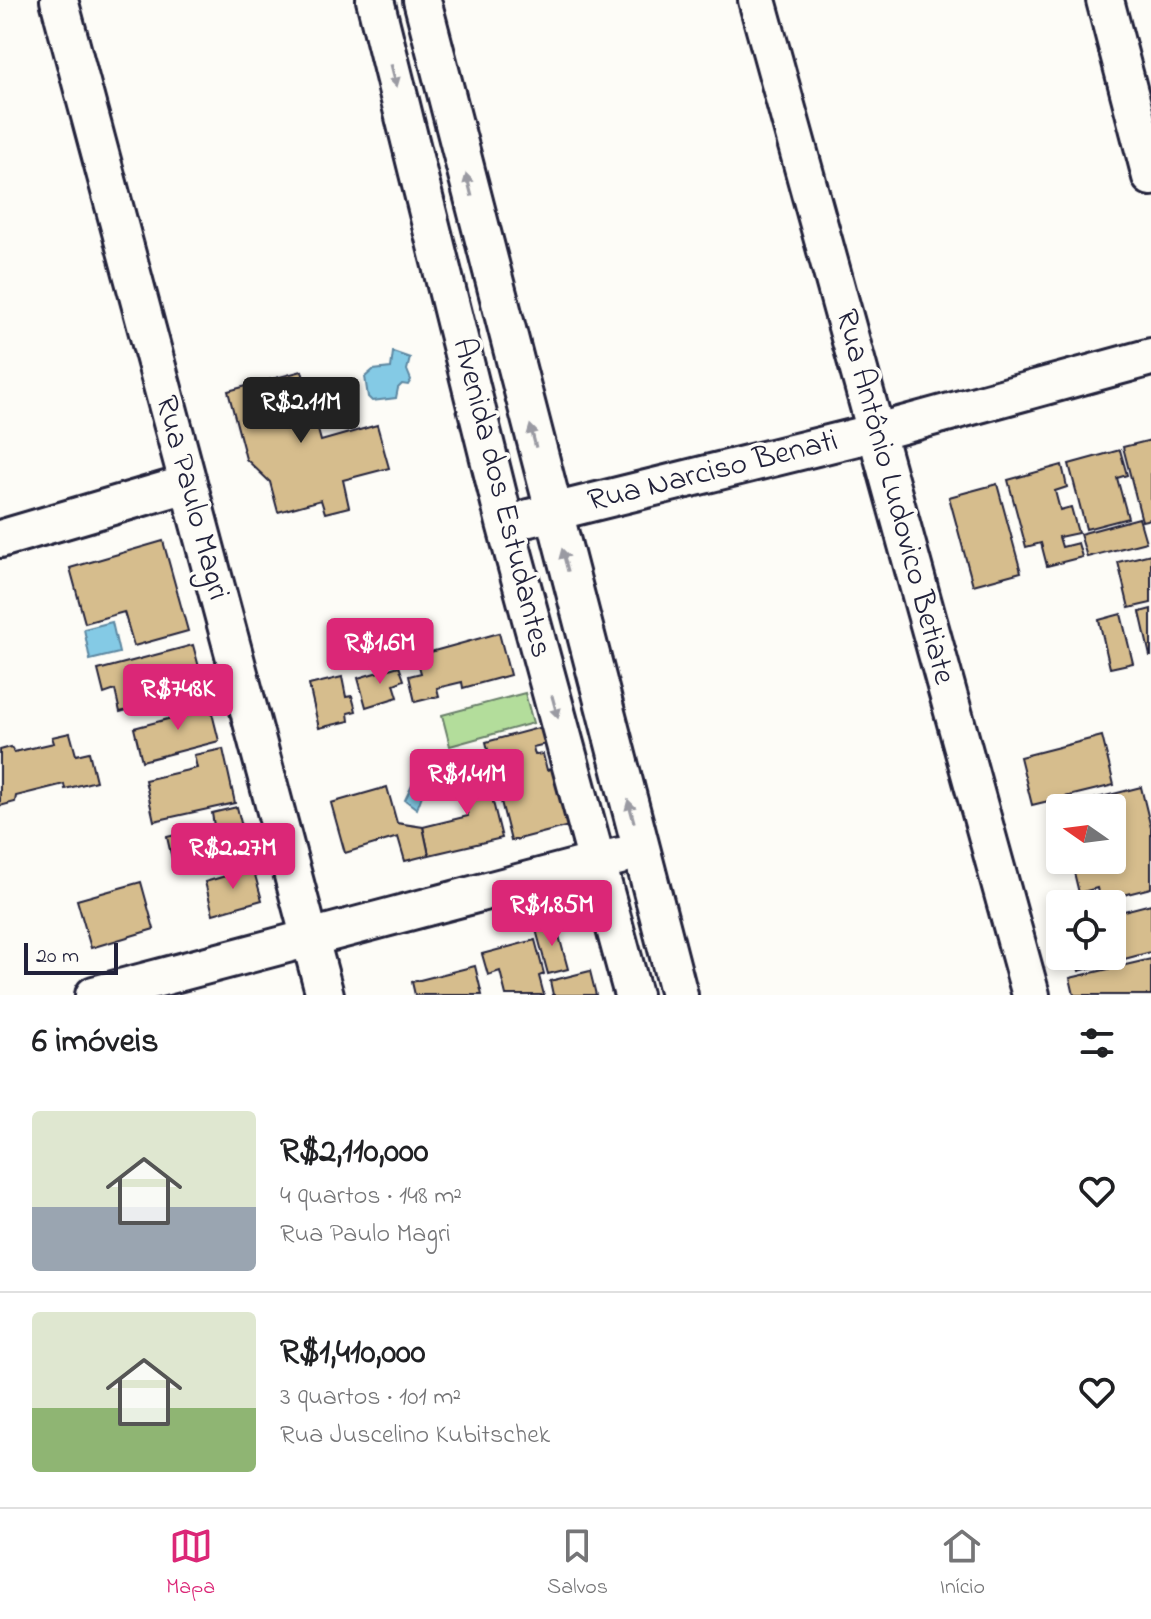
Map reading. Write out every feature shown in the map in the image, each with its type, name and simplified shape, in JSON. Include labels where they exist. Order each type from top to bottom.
[{"type":"street","name":"Rua Paulo Magri","points":[[59,0],[325,995]]},
{"type":"street","name":"Avenida dos Estudantes","points":[[375,0],[505,523],[633,995]]},
{"type":"street","name":"Avenida dos Estudantes","points":[[422,0],[679,995]]},
{"type":"street","name":"Rua Antônio Ludovico Betiate","points":[[757,0],[1031,995]]},
{"type":"street","points":[[1105,0],[1151,177]]},
{"type":"street","name":"Rua Narciso Benati","points":[[505,523],[877,432],[1151,357]]},
{"type":"street","points":[[0,539],[187,484]]},
{"type":"street","points":[[94,995],[641,851]]},
{"type":"green space","points":[[525,693],[533,723],[450,746],[442,715]]},
{"type":"water","points":[[393,352],[410,358],[407,370],[411,380],[408,385],[402,384],[398,388],[396,398],[372,401],[368,397],[365,377],[373,370],[391,368]]},
{"type":"water","points":[[112,622],[119,653],[90,660],[84,629]]},
{"type":"water","points":[[439,768],[442,787],[424,790],[417,809],[405,800],[417,775]]},
{"type":"building","points":[[302,371],[321,441],[377,425],[389,468],[343,480],[349,507],[325,513],[321,500],[278,512],[270,482],[246,459],[228,391]]},
{"type":"building","points":[[1151,440],[1151,519],[1142,521],[1123,447]]},
{"type":"building","points":[[1120,450],[1127,475],[1117,478],[1128,518],[1086,529],[1069,464]]},
{"type":"building","points":[[1062,465],[1067,487],[1055,491],[1060,510],[1071,507],[1078,533],[1059,537],[1062,547],[1078,543],[1082,557],[1047,566],[1041,543],[1026,547],[1008,480]]},
{"type":"building","points":[[997,484],[1021,572],[973,585],[949,497]]},
{"type":"building","points":[[1139,518],[1146,542],[1087,557],[1080,534]]},
{"type":"building","points":[[163,541],[188,631],[134,646],[124,612],[85,623],[70,568]]},
{"type":"building","points":[[1151,554],[1151,603],[1129,608],[1118,562]]},
{"type":"building","points":[[1151,609],[1151,656],[1150,656],[1140,612]]},
{"type":"building","points":[[1121,614],[1133,663],[1110,668],[1099,620]]},
{"type":"building","points":[[499,633],[510,675],[463,688],[462,682],[437,688],[439,696],[415,702],[409,676],[421,673],[416,656]]},
{"type":"building","points":[[193,645],[205,689],[120,712],[115,690],[104,694],[98,670]]},
{"type":"building","points":[[399,666],[404,680],[394,684],[398,697],[366,707],[358,678]]},
{"type":"building","points":[[342,677],[346,697],[352,696],[356,711],[348,713],[349,721],[319,728],[309,685]]},
{"type":"building","points":[[208,697],[219,741],[142,761],[134,728],[183,715],[181,705]]},
{"type":"building","points":[[542,727],[546,744],[533,747],[535,755],[543,754],[547,770],[554,768],[569,826],[511,841],[486,742]]},
{"type":"building","points":[[70,733],[76,755],[89,752],[96,781],[65,789],[64,784],[16,796],[15,802],[0,806],[0,750],[11,747],[14,752],[54,743],[52,737]]},
{"type":"building","points":[[1102,736],[1114,785],[1077,794],[1046,794],[1046,802],[1032,805],[1020,757]]},
{"type":"building","points":[[223,749],[235,803],[154,821],[145,780],[197,768],[194,755]]},
{"type":"building","points":[[484,766],[502,838],[429,855],[423,827],[468,816],[457,772]]},
{"type":"building","points":[[387,787],[397,823],[423,827],[429,855],[405,861],[398,837],[345,853],[331,803]]},
{"type":"building","points":[[1141,787],[1151,828],[1151,888],[1126,894],[1126,890],[1078,890],[1074,874],[1126,874],[1126,794],[1113,794]]},
{"type":"building","points":[[237,807],[250,859],[235,863],[233,857],[175,872],[167,837],[214,826],[212,813]]},
{"type":"building","points":[[253,868],[262,900],[213,914],[205,882]]},
{"type":"building","points":[[141,882],[154,929],[91,948],[77,900]]},
{"type":"building","points":[[1151,904],[1151,952],[1126,959],[1126,910]]},
{"type":"building","points":[[555,921],[568,969],[548,974],[535,926]]},
{"type":"building","points":[[535,940],[544,974],[539,976],[544,995],[506,995],[500,971],[488,975],[482,954]]},
{"type":"building","points":[[1151,959],[1151,995],[1074,995],[1070,978],[1104,970],[1126,970],[1126,965]]},
{"type":"building","points":[[475,966],[482,995],[415,995],[412,982]]},
{"type":"building","points":[[590,971],[596,995],[553,995],[550,981]]}]
